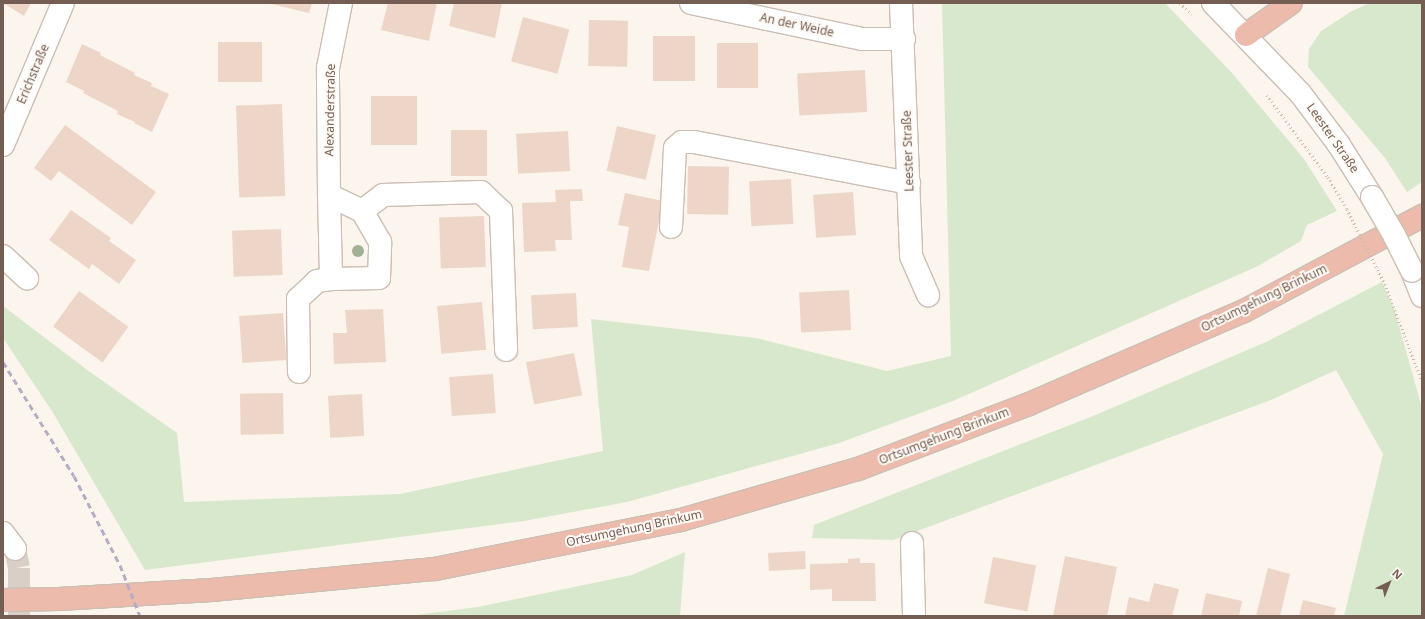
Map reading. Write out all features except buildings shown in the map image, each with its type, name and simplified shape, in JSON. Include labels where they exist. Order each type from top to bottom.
[{"type":"highway","points":[[1246,35],[1291,3]]},
{"type":"highway","name":"Ortsumgehung Brinkum","points":[[3,600],[59,599],[212,590],[435,569],[681,520],[858,469],[1029,404],[1244,310],[1422,216]]},
{"type":"street","name":"Erichstraße","points":[[3,145],[63,3]]},
{"type":"street","name":"Alexanderstraße","points":[[332,279],[329,195],[328,68],[341,3]]},
{"type":"street","name":"An der Weide","points":[[691,3],[862,39],[904,39]]},
{"type":"street","name":"Leester Straße","points":[[901,3],[904,39],[911,256],[928,295]]},
{"type":"street","name":"Leester Straße","points":[[1213,3],[1279,69],[1319,116],[1372,197],[1394,235],[1412,271],[1422,296]]},
{"type":"street","points":[[671,227],[675,148],[682,142],[694,142],[909,183]]},
{"type":"street","points":[[362,211],[383,195],[481,192],[501,211],[506,350]]},
{"type":"street","points":[[299,372],[298,299],[317,281],[332,279],[379,278],[380,242],[362,211],[329,195]]},
{"type":"street","points":[[3,256],[27,278]]},
{"type":"street","points":[[912,543],[914,616]]},
{"type":"path","points":[[1180,3],[1194,16]]},
{"type":"path","points":[[1265,93],[1320,165],[1347,209],[1386,284],[1422,381]]},
{"type":"green space","points":[[942,3],[1165,3],[1232,73],[1304,159],[1337,211],[1307,225],[1301,241],[1258,266],[953,401],[839,443],[627,502],[524,521],[145,570],[52,411],[3,338],[3,306],[90,372],[177,433],[184,502],[400,494],[603,451],[591,319],[756,338],[887,371],[951,356]]},
{"type":"green space","points":[[1370,3],[1422,3],[1422,182],[1407,192],[1385,158],[1308,67],[1309,49],[1321,31],[1352,11]]},
{"type":"green space","points":[[1382,282],[1394,308],[1422,408],[1422,616],[1344,616],[1383,454],[1336,370],[1271,400],[893,540],[812,538],[814,525],[1093,416],[1266,342]]},
{"type":"green space","points":[[685,552],[680,616],[408,616],[478,607],[632,575]]},
{"type":"tunnel","points":[[15,549],[19,568],[19,616]]},
{"type":"railway","points":[[3,362],[74,476],[120,565],[140,616]]}]
